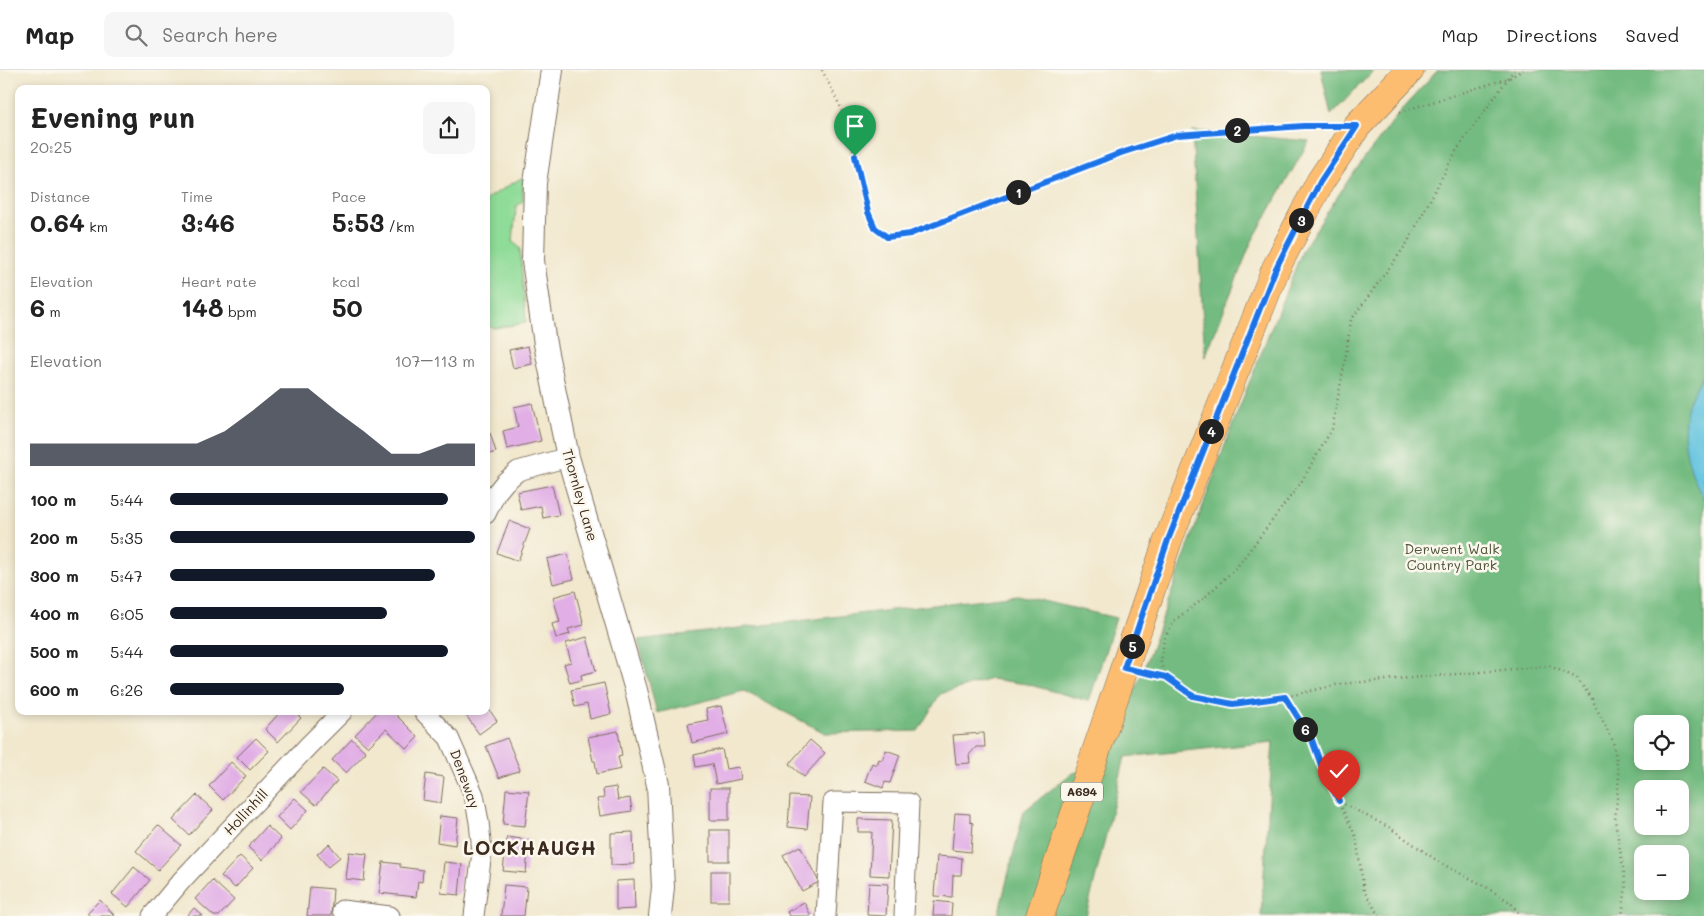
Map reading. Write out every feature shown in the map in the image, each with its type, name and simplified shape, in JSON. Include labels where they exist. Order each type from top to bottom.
[{"type":"main road","name":"A694","points":[[1040,916],[1168,540],[1276,268],[1320,182],[1357,126],[1410,70]]},
{"type":"street","name":"Thornley Lane","points":[[552,70],[535,183],[533,261],[545,344],[568,457],[636,690],[658,785],[663,887],[660,916]]},
{"type":"street","points":[[490,506],[496,493],[518,471],[568,457]]},
{"type":"street","name":"Hollinhill","points":[[152,916],[188,874],[308,746],[340,715]]},
{"type":"street","name":"Deneway","points":[[428,715],[449,738],[474,795],[480,822],[482,852],[474,916]]},
{"type":"street","points":[[826,916],[833,802],[909,803],[904,916]]},
{"type":"street","points":[[342,910],[390,916]]},
{"type":"path","points":[[822,70],[841,108],[868,212],[875,228],[887,237],[910,234],[1121,153],[1177,135],[1304,126],[1357,126]]},
{"type":"path","points":[[1166,677],[1161,662],[1164,639],[1175,620],[1236,568],[1300,484],[1332,429],[1351,320],[1406,245],[1456,151],[1514,70]]},
{"type":"path","points":[[1395,114],[1509,78],[1523,70]]},
{"type":"path","points":[[1124,668],[1166,677],[1193,696],[1233,704],[1285,697],[1340,684],[1550,666],[1577,678],[1592,699],[1613,741],[1619,776],[1615,820],[1626,884],[1622,916]]},
{"type":"path","points":[[1285,697],[1312,740],[1321,765],[1356,836],[1364,891],[1379,916]]},
{"type":"path","points":[[1339,801],[1390,828],[1442,864],[1483,885],[1511,903],[1521,916]]},
{"type":"green space","points":[[1321,70],[1374,70],[1331,115]]},
{"type":"green space","name":"Derwent Walk Country Park","points":[[1438,70],[1704,70],[1704,373],[1690,400],[1701,494],[1704,500],[1704,916],[1261,916],[1273,742],[1125,757],[1086,916],[998,916],[1024,811],[1071,774],[1106,761],[1143,671],[1233,423],[1303,249],[1351,176],[1403,108]]},
{"type":"green space","points":[[1192,131],[1309,141],[1251,243],[1205,357]]},
{"type":"green space","points":[[523,177],[523,201],[516,207],[513,242],[520,248],[526,323],[494,328],[490,326],[490,197]]},
{"type":"green space","points":[[1018,595],[1116,618],[1089,701],[1026,684],[991,679],[940,694],[918,731],[825,733],[744,691],[657,713],[638,640]]},
{"type":"water","points":[[1704,373],[1704,500],[1689,464],[1684,439],[1684,426],[1690,400]]},
{"type":"building","points":[[528,346],[532,364],[513,368],[509,350]]},
{"type":"building","points":[[532,403],[541,441],[507,449],[503,431],[518,427],[514,407]]},
{"type":"building","points":[[490,433],[496,452],[490,454]]},
{"type":"building","points":[[552,485],[559,515],[543,518],[541,506],[521,510],[517,492]]},
{"type":"building","points":[[509,521],[530,529],[518,561],[497,553]]},
{"type":"building","points":[[568,554],[574,579],[553,584],[547,559]]},
{"type":"building","points":[[575,591],[584,625],[568,629],[570,634],[556,638],[552,624],[560,622],[553,597]]},
{"type":"building","points":[[587,637],[596,671],[581,675],[582,680],[570,683],[564,664],[571,662],[566,643]]},
{"type":"building","points":[[604,683],[611,714],[590,719],[587,704],[575,707],[571,690]]},
{"type":"building","points":[[721,706],[728,734],[692,743],[688,724],[708,720],[706,709]]},
{"type":"building","points":[[490,711],[497,721],[479,734],[466,715],[490,715]]},
{"type":"building","points":[[277,715],[298,715],[301,718],[278,742],[265,729]]},
{"type":"building","points":[[374,715],[396,715],[418,737],[407,749],[386,729],[368,747],[355,735]]},
{"type":"building","points":[[618,731],[622,756],[618,757],[621,769],[597,774],[588,737]]},
{"type":"building","points":[[984,733],[985,747],[976,747],[969,755],[970,763],[956,764],[953,735]]},
{"type":"building","points":[[256,738],[269,751],[250,770],[237,757]]},
{"type":"building","points":[[507,738],[520,770],[499,778],[486,746]]},
{"type":"building","points":[[352,739],[366,752],[346,773],[332,760]]},
{"type":"building","points":[[810,740],[825,753],[804,777],[789,764]]},
{"type":"building","points":[[722,749],[726,769],[739,767],[741,779],[716,784],[712,764],[696,767],[694,755]]},
{"type":"building","points":[[886,750],[900,755],[890,783],[885,782],[883,788],[865,781],[872,763],[877,765],[879,759],[882,760]]},
{"type":"building","points":[[231,762],[246,776],[223,800],[209,786]]},
{"type":"building","points":[[323,769],[337,781],[316,805],[301,792]]},
{"type":"building","points":[[426,774],[444,777],[441,803],[423,800]]},
{"type":"building","points":[[616,787],[618,800],[630,798],[632,811],[600,816],[597,799],[604,798],[603,789]]},
{"type":"building","points":[[710,788],[729,788],[729,820],[710,820]]},
{"type":"building","points":[[506,789],[529,791],[525,826],[503,824]]},
{"type":"building","points":[[197,795],[213,810],[189,835],[173,820]]},
{"type":"building","points":[[790,796],[810,797],[807,829],[788,827]]},
{"type":"building","points":[[295,798],[308,810],[290,830],[277,817]]},
{"type":"building","points":[[955,813],[970,814],[970,822],[973,823],[971,852],[952,850]]},
{"type":"building","points":[[440,816],[458,818],[455,845],[437,842]]},
{"type":"building","points":[[858,819],[892,820],[889,876],[870,875],[872,832],[858,832]]},
{"type":"building","points":[[158,825],[181,845],[158,870],[136,851]]},
{"type":"building","points":[[267,826],[281,839],[262,860],[248,847]]},
{"type":"building","points":[[710,830],[729,830],[729,861],[710,861]]},
{"type":"building","points":[[633,832],[634,864],[611,865],[611,833]]},
{"type":"building","points":[[507,837],[529,840],[526,873],[503,871]]},
{"type":"building","points":[[329,844],[340,857],[328,867],[317,854]]},
{"type":"building","points":[[800,846],[819,882],[802,891],[783,855]]},
{"type":"building","points":[[349,852],[367,854],[364,881],[346,879]]},
{"type":"building","points":[[240,856],[253,868],[235,888],[221,876]]},
{"type":"building","points":[[937,856],[962,858],[961,875],[953,875],[952,897],[934,896]]},
{"type":"building","points":[[383,862],[400,864],[400,867],[423,870],[422,882],[418,881],[416,897],[379,893]]},
{"type":"building","points":[[444,862],[462,864],[459,895],[441,893]]},
{"type":"building","points":[[134,867],[150,880],[128,907],[112,894]]},
{"type":"building","points":[[711,871],[729,871],[729,901],[711,901]]},
{"type":"building","points":[[212,880],[234,900],[219,916],[214,916],[195,899]]},
{"type":"building","points":[[634,880],[635,909],[616,910],[616,881]]},
{"type":"building","points":[[869,883],[888,884],[886,916],[867,915]]},
{"type":"building","points":[[504,885],[527,887],[524,916],[501,916]]},
{"type":"building","points":[[310,887],[333,889],[331,916],[307,916]]},
{"type":"building","points":[[100,900],[115,916],[90,916],[87,913]]},
{"type":"building","points":[[934,901],[952,903],[951,916],[933,916]]},
{"type":"building","points":[[804,902],[811,916],[789,916],[787,912]]},
{"type":"building","points":[[194,908],[203,916],[187,916]]},
{"type":"district","name":"LOCKHAUGH","points":[[530,848]]},
{"type":"route","points":[[855,156],[868,212],[875,228],[887,237],[910,234],[1121,153],[1177,135],[1304,126],[1357,126],[1320,182],[1276,268],[1168,540],[1124,668],[1166,677],[1193,696],[1233,704],[1285,697],[1312,740],[1321,765],[1339,801]]}]
